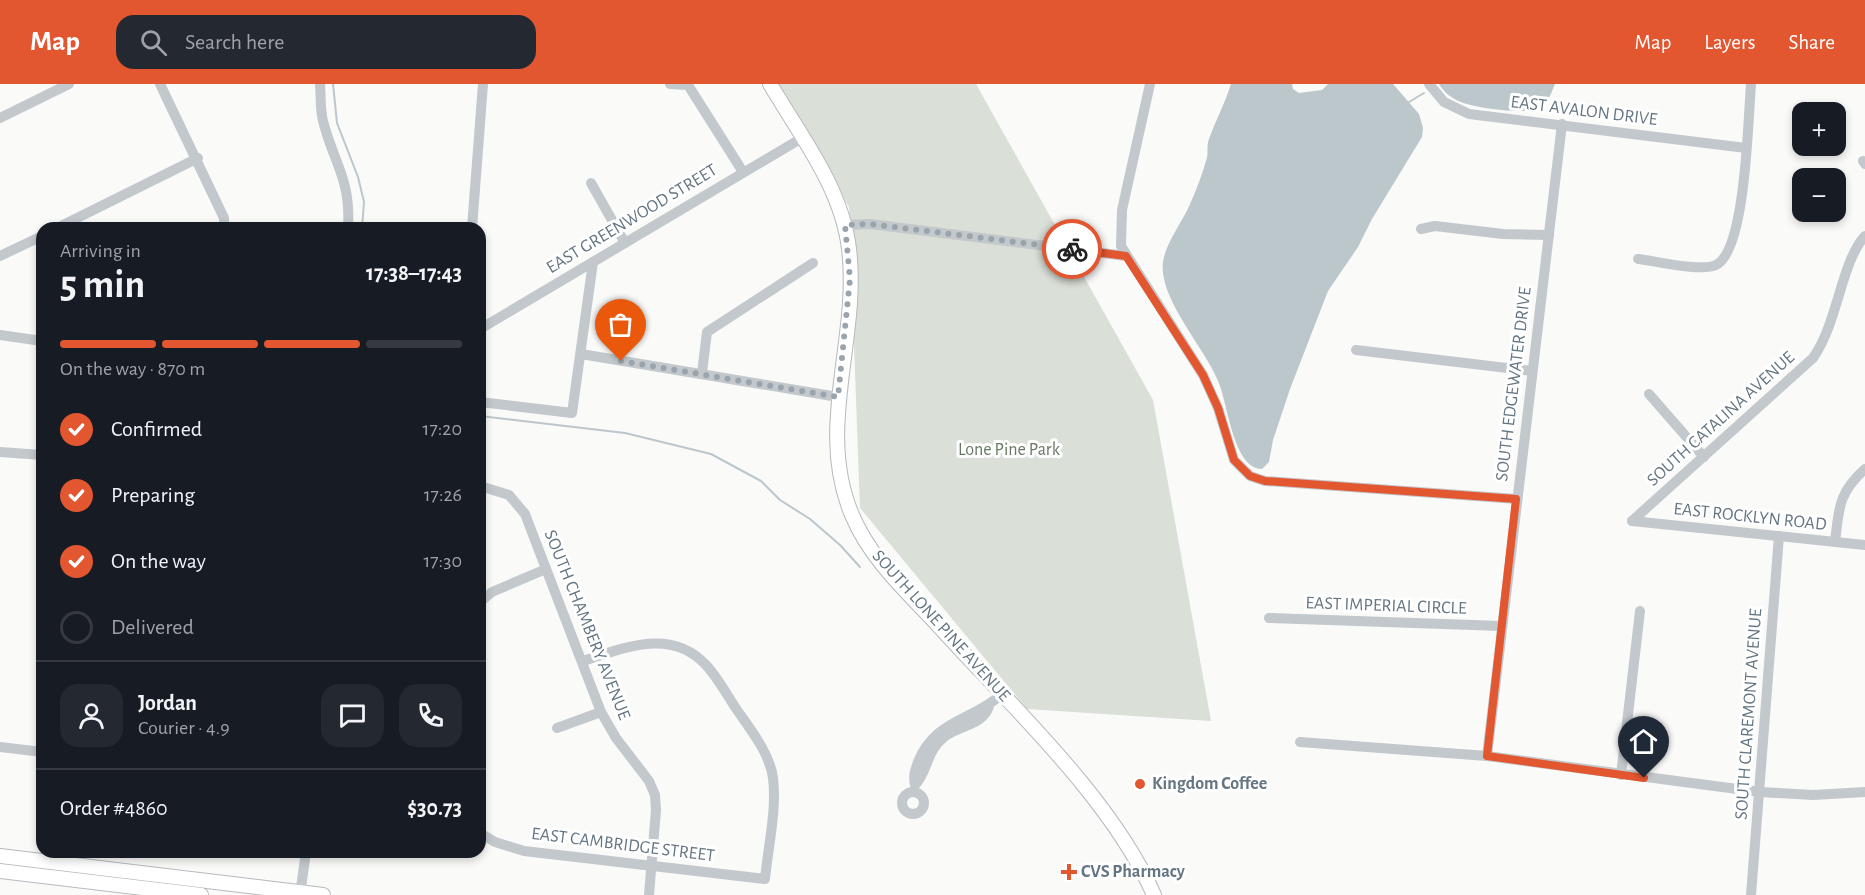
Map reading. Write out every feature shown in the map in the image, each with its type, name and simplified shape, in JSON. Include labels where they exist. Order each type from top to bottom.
[{"type":"main road","name":"SOUTH LONE PINE AVENUE","points":[[770,84],[828,183],[845,225],[850,279],[836,440],[839,474],[845,496],[859,529],[889,573],[1098,804],[1132,853],[1154,895]]},
{"type":"main road","points":[[0,856],[323,895]]},
{"type":"main road","points":[[0,871],[201,895]]},
{"type":"street","points":[[0,118],[69,84]]},
{"type":"street","points":[[160,84],[198,158],[224,222]]},
{"type":"street","points":[[320,84],[323,121],[349,200],[348,222]]},
{"type":"street","points":[[472,222],[483,84]]},
{"type":"street","points":[[670,84],[688,85],[743,172]]},
{"type":"street","points":[[1150,84],[1121,218],[1120,240],[1126,256],[1203,375],[1216,402],[1234,460],[1250,476],[1265,481],[1516,499]]},
{"type":"street","name":"EAST AVALON DRIVE","points":[[1429,84],[1444,102],[1469,114],[1746,148]]},
{"type":"street","points":[[1638,259],[1709,267],[1722,261],[1733,244],[1743,192],[1751,84]]},
{"type":"street","name":"SOUTH EDGEWATER DRIVE","points":[[1487,756],[1562,124]]},
{"type":"street","name":"EAST GREENWOOD STREET","points":[[486,325],[802,138]]},
{"type":"street","points":[[69,222],[198,158]]},
{"type":"street","points":[[591,183],[625,243]]},
{"type":"street","points":[[845,225],[870,224],[1126,256]]},
{"type":"street","points":[[1421,229],[1435,226],[1503,234],[1549,235]]},
{"type":"street","name":"SOUTH CATALINA AVENUE","points":[[1632,521],[1814,358],[1830,330],[1857,249],[1865,236]]},
{"type":"street","points":[[0,256],[36,239]]},
{"type":"street","points":[[486,403],[572,413],[592,262]]},
{"type":"street","points":[[702,373],[707,332],[813,263]]},
{"type":"street","points":[[0,335],[36,340]]},
{"type":"street","points":[[1356,350],[1532,371]]},
{"type":"street","points":[[581,354],[838,397]]},
{"type":"street","points":[[1650,394],[1704,457]]},
{"type":"street","points":[[0,452],[36,455]]},
{"type":"street","points":[[1835,542],[1843,495],[1850,483],[1865,469]]},
{"type":"street","name":"SOUTH CHAMBERY AVENUE","points":[[486,487],[509,495],[525,514],[601,712],[616,738],[649,781],[655,795],[656,810],[649,895]]},
{"type":"street","name":"EAST ROCKLYN ROAD","points":[[1632,521],[1865,545]]},
{"type":"street","name":"SOUTH CLAREMONT AVENUE","points":[[1751,895],[1779,536]]},
{"type":"street","points":[[486,597],[492,592],[546,569]]},
{"type":"street","points":[[1621,775],[1640,612]]},
{"type":"street","name":"EAST IMPERIAL CIRCLE","points":[[1269,618],[1501,626]]},
{"type":"street","name":"EAST CAMBRIDGE STREET","points":[[486,837],[495,842],[524,850],[765,879],[773,776],[757,738],[706,665],[693,654],[676,645],[657,643],[638,643],[583,661]]},
{"type":"street","points":[[914,788],[913,778],[923,749],[936,739],[941,728],[979,714],[1001,695]]},
{"type":"street","points":[[557,728],[601,712]]},
{"type":"street","points":[[1300,742],[1487,756],[1760,792],[1813,795],[1865,792]]},
{"type":"street","points":[[0,747],[36,751]]},
{"type":"street","points":[[300,894],[305,858]]},
{"type":"green space","name":"Lone Pine Park","points":[[775,84],[976,84],[1153,400],[1211,721],[1027,709],[860,508],[849,207]]},
{"type":"shaded area","points":[[1231,84],[1292,84],[1293,89],[1299,93],[1322,90],[1328,84],[1393,84],[1419,114],[1423,128],[1422,137],[1372,219],[1358,247],[1328,291],[1290,389],[1273,440],[1269,462],[1262,469],[1252,466],[1238,447],[1218,381],[1175,307],[1163,276],[1165,255],[1197,188],[1207,158],[1209,139]]},
{"type":"shaded area","points":[[1439,84],[1555,84],[1544,105],[1538,109],[1517,111],[1478,107],[1461,102],[1448,95]]},
{"type":"waterway","points":[[333,84],[337,123],[358,177],[364,202],[362,222]]},
{"type":"waterway","points":[[1409,102],[1424,93]]},
{"type":"waterway","points":[[486,417],[625,433],[711,454],[761,481],[780,500],[810,519],[840,545],[860,567]]},
{"type":"way so far","points":[[621,361],[838,397],[850,290],[850,257],[845,225],[870,224],[1072,249]]},
{"type":"place","name":"Kingdom Coffee","points":[[1140,784]]},
{"type":"place","name":"CVS Pharmacy","points":[[1069,872]]},
{"type":"route","points":[[1072,249],[1126,256],[1203,375],[1214,396],[1228,447],[1234,460],[1242,470],[1255,479],[1516,499],[1487,756],[1644,778]]}]
